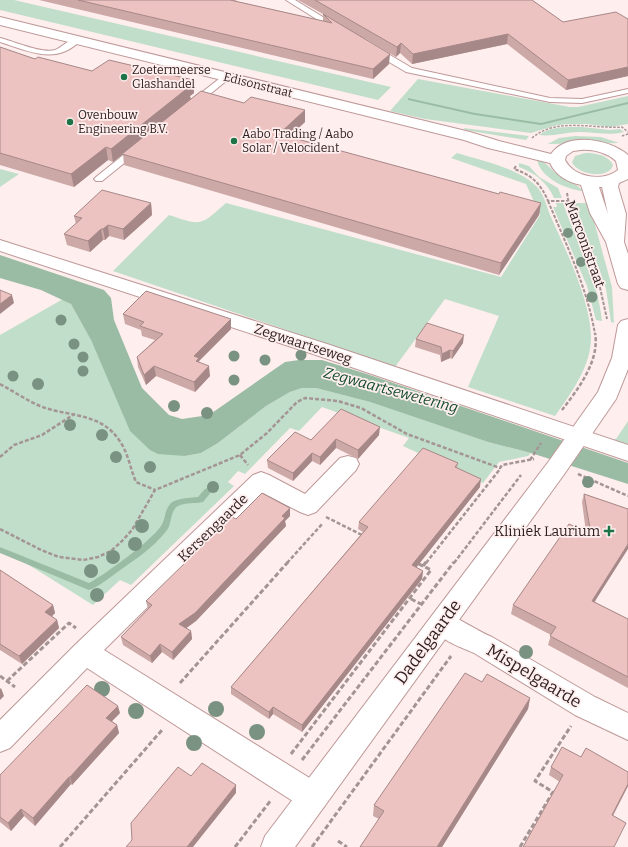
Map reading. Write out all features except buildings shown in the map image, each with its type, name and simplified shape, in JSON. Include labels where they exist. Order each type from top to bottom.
[{"type":"street","name":"Edisonstraat","points":[[0,21],[470,137],[494,145],[560,155]]},
{"type":"street","points":[[585,145],[609,149],[627,156],[627,171],[621,177],[611,180],[588,181],[568,174],[560,167],[560,155],[577,146],[585,145]]},
{"type":"street","name":"Marconistraat","points":[[611,180],[610,187],[616,214],[616,242]]},
{"type":"street","name":"Marconistraat","points":[[588,181],[599,213],[616,242],[628,284]]},
{"type":"street","name":"Zegwaartseweg","points":[[0,245],[320,349],[550,427],[576,438],[628,453]]},
{"type":"street","points":[[576,438],[608,394],[622,358],[628,325]]},
{"type":"street","name":"Dadelgaarde","points":[[276,847],[558,466],[576,438]]},
{"type":"street","points":[[318,512],[348,464]]},
{"type":"street","name":"Kersengaarde","points":[[0,739],[85,652],[261,481],[318,512]]},
{"type":"street","name":"Mispelgaarde","points":[[442,623],[465,637],[483,645],[585,706],[628,726]]},
{"type":"street","points":[[85,652],[313,797]]},
{"type":"lane","points":[[290,0],[342,31]]},
{"type":"lane","points":[[0,40],[46,53],[57,52],[77,40]]},
{"type":"lane","points":[[369,46],[408,70],[550,100],[582,101],[628,91]]},
{"type":"lane","points":[[190,106],[227,77]]},
{"type":"lane","points":[[99,179],[142,145]]},
{"type":"path","name":"Marconistraat","points":[[566,189],[569,206],[597,274],[608,323]]},
{"type":"path","points":[[548,201],[581,279],[596,329],[596,348],[580,386],[550,427]]},
{"type":"path","points":[[0,384],[45,408],[89,417],[104,423],[119,439],[124,448],[136,482],[155,490]]},
{"type":"path","points":[[0,457],[14,445],[42,435],[74,415]]},
{"type":"path","points":[[530,460],[533,455]]},
{"type":"path","points":[[533,464],[558,466],[628,496]]},
{"type":"path","points":[[423,566],[500,468]]},
{"type":"path","name":"Dadelgaarde","points":[[235,847],[282,776],[421,604],[522,474]]},
{"type":"path","points":[[60,847],[178,711],[179,684],[318,512],[368,538]]},
{"type":"path","points":[[282,776],[432,570],[416,562]]},
{"type":"path","points":[[411,599],[421,604]]},
{"type":"path","points":[[7,681],[69,623],[86,634],[85,652]]},
{"type":"path","points":[[520,847],[553,792],[535,781],[585,706]]},
{"type":"path","points":[[338,841],[347,847]]},
{"type":"shaded area","points":[[0,0],[14,0],[391,87],[378,100],[0,10]]},
{"type":"shaded area","points":[[418,79],[570,107],[578,107],[628,96],[628,124],[610,127],[587,124],[566,124],[531,133],[425,119],[390,111]]},
{"type":"shaded area","points":[[582,127],[610,130],[620,129],[624,132],[607,134],[580,132],[539,135],[543,132],[554,129]]},
{"type":"shaded area","points":[[464,128],[529,136],[526,140],[465,130]]},
{"type":"shaded area","points":[[575,136],[601,137],[619,143],[548,144],[559,138]]},
{"type":"shaded area","points":[[457,153],[489,162],[510,170],[529,180],[537,187],[543,197],[579,282],[589,318],[591,334],[590,349],[581,375],[555,416],[468,387],[499,316],[445,299],[395,367],[113,271],[169,215],[188,221],[200,222],[211,216],[226,203],[501,277],[540,215],[526,184],[451,158]]},
{"type":"shaded area","points":[[585,153],[601,155],[608,159],[613,165],[606,173],[586,173],[580,170],[572,162],[575,156]]},
{"type":"shaded area","points":[[537,159],[583,191],[569,188],[548,177],[539,166]]},
{"type":"shaded area","points":[[519,163],[529,166],[539,177],[558,188],[562,198],[554,198],[548,187],[540,179],[519,167]]},
{"type":"shaded area","points":[[0,169],[19,174],[0,187]]},
{"type":"shaded area","points":[[556,203],[563,203],[586,260],[596,289],[602,321],[596,320],[587,286],[553,207],[557,207]]},
{"type":"shaded area","points":[[573,203],[589,203],[612,287],[614,323],[611,322],[606,289],[600,271]]},
{"type":"shaded area","points":[[63,299],[71,304],[92,342],[185,456],[201,453],[218,443],[266,406],[290,392],[302,388],[316,388],[370,402],[488,442],[531,453],[528,456],[499,462],[483,483],[403,446],[409,438],[322,407],[299,431],[290,428],[245,474],[238,471],[228,482],[234,486],[131,585],[120,580],[93,605],[0,547],[0,335]]},
{"type":"shaded area","points":[[628,421],[628,447],[613,442]]},
{"type":"water","name":"Zegwaartsewetering","points":[[0,255],[104,290],[111,298],[114,320],[142,388],[169,415],[182,419],[209,415],[285,362],[299,360],[322,360],[628,463],[628,484],[531,453],[488,442],[370,402],[316,388],[302,388],[290,392],[266,406],[218,443],[201,453],[185,456],[158,454],[150,450],[130,431],[92,342],[71,304],[41,290],[0,278]]},
{"type":"waterway","points":[[410,99],[475,114],[541,124],[628,103]]},
{"type":"waterway","points":[[0,550],[89,587],[132,557],[157,536],[166,526],[169,511],[173,506],[182,502],[200,500],[208,491]]},
{"type":"place","name":"Zoetermeerse Glashandel","points":[[124,77]]},
{"type":"place","name":"Ovenbouw Engineering B.V.","points":[[70,122]]},
{"type":"place","name":"Aabo Trading / Aabo Solar / Velocident","points":[[234,141]]},
{"type":"place","name":"Kliniek Laurium","points":[[609,531]]}]
